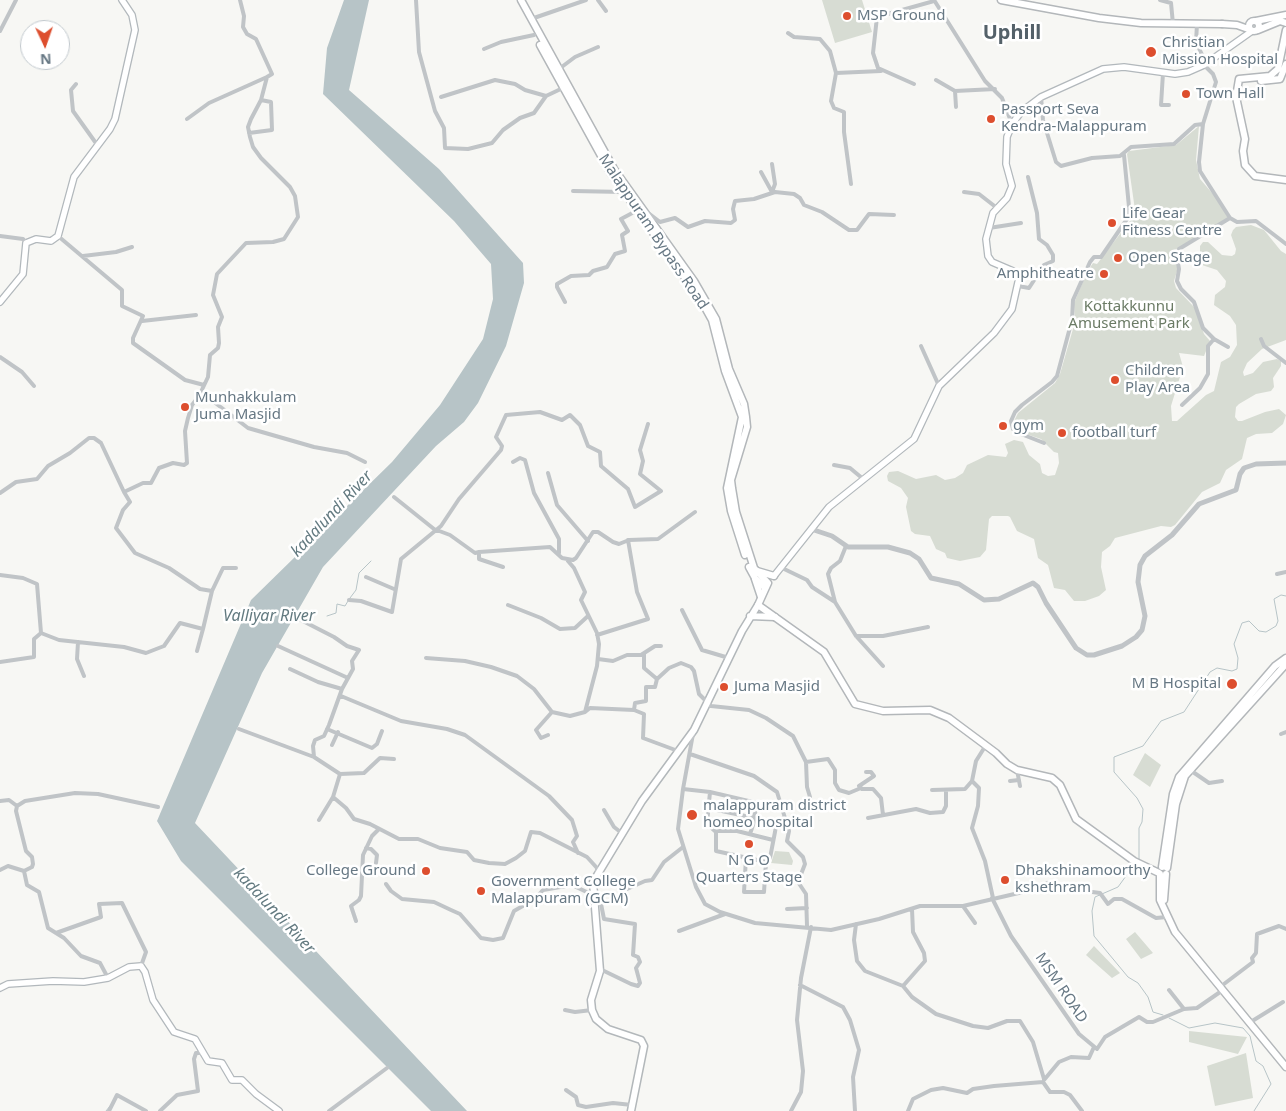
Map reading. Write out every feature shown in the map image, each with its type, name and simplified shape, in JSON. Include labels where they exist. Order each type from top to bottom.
[{"type":"main road","points":[[0,302],[23,274],[26,243],[36,239],[51,241],[58,236],[74,177],[110,129],[118,108],[135,30],[132,15],[122,0]]},
{"type":"main road","name":"Malappuram Bypass Road","points":[[517,0],[534,35],[565,86],[610,172],[624,192],[640,209]]},
{"type":"main road","name":"Malappuram Bypass Road","points":[[522,0],[530,19],[614,169],[712,320],[725,371],[740,406],[742,425],[727,479],[727,488],[737,531],[756,574],[767,585]]},
{"type":"main road","points":[[1001,0],[1099,18],[1173,24],[1237,25],[1254,30],[1280,21],[1286,23]]},
{"type":"main road","points":[[1222,24],[1253,21],[1286,14]]},
{"type":"main road","points":[[632,1108],[644,1046],[641,1040],[608,1030],[596,1019],[592,1010],[591,1000],[600,969],[593,882],[642,801],[694,730],[750,616],[758,605],[767,585],[780,567],[829,507],[862,478],[914,439],[939,386],[994,333],[1012,309],[1019,278],[1017,274],[992,262],[988,256],[986,240],[993,214],[1007,198],[1012,186],[1006,154],[1007,137],[1012,124],[1021,112],[1041,97],[1111,67],[1180,74],[1205,64],[1254,30],[1259,25],[1253,21]]},
{"type":"main road","points":[[1286,30],[1280,64],[1274,74],[1261,78],[1239,80],[1237,86],[1237,107],[1245,139],[1243,151],[1245,165],[1255,176],[1286,180]]},
{"type":"main road","points":[[1237,86],[1240,82],[1246,80],[1273,81],[1280,79],[1286,64]]},
{"type":"main road","points":[[761,596],[756,574],[774,576]]},
{"type":"main road","points":[[758,605],[827,656],[854,704],[883,712],[930,710],[949,718],[1017,770],[1052,778],[1060,785],[1076,819],[1144,868],[1162,870]]},
{"type":"main road","points":[[750,616],[775,617]]},
{"type":"main road","points":[[1162,870],[1178,794],[1190,770],[1260,688],[1274,666],[1286,658]]},
{"type":"main road","points":[[1284,666],[1260,688],[1179,777],[1173,794],[1162,870],[1162,903],[1175,932],[1286,1067]]},
{"type":"main road","points":[[0,988],[8,984],[53,981],[84,982],[108,978],[129,967],[141,966],[145,972],[153,1000],[174,1032],[196,1039],[208,1061],[222,1063],[232,1080],[242,1080],[256,1094],[279,1111]]},
{"type":"street","points":[[0,31],[16,0]]},
{"type":"street","points":[[187,119],[209,103],[272,74],[256,39],[247,34],[243,27],[244,16],[240,0]]},
{"type":"street","points":[[416,0],[419,52],[435,111],[444,128],[445,148],[468,149],[492,143],[503,130],[520,118],[534,113],[546,96],[565,86]]},
{"type":"street","points":[[530,19],[586,0]]},
{"type":"street","points":[[598,0],[606,11]]},
{"type":"street","points":[[881,71],[878,68],[873,53],[877,17],[934,0],[985,81],[1002,98],[1012,124]]},
{"type":"street","points":[[1160,0],[1171,2],[1173,24]]},
{"type":"street","points":[[1197,24],[1196,42],[1205,64],[1213,74],[1216,82],[1203,124],[1199,162],[1200,172],[1230,218],[1237,222],[1256,221],[1286,244]]},
{"type":"street","points":[[788,33],[794,36],[820,39],[830,51],[836,73],[831,101],[834,108],[844,112],[844,132],[850,184]]},
{"type":"street","points":[[484,49],[501,42],[534,35]]},
{"type":"street","points":[[559,69],[575,57],[598,47]]},
{"type":"street","points":[[836,73],[881,71],[914,84]]},
{"type":"street","points":[[1163,73],[1161,105],[1170,104]]},
{"type":"street","points":[[124,492],[143,483],[151,483],[159,468],[173,463],[186,465],[185,431],[188,418],[192,405],[208,377],[210,355],[218,348],[218,327],[222,316],[213,295],[217,274],[246,243],[274,242],[284,238],[298,217],[296,196],[290,187],[261,158],[253,147],[249,132],[251,119],[261,100],[267,77]]},
{"type":"street","points":[[441,96],[496,80],[516,84],[525,90],[546,96]]},
{"type":"street","points":[[936,80],[955,92],[995,89]]},
{"type":"street","points":[[76,84],[70,90],[73,111],[98,146]]},
{"type":"street","points":[[955,92],[956,107]]},
{"type":"street","points":[[1041,97],[1043,120],[1058,166],[1092,158],[1124,155]]},
{"type":"street","points":[[249,132],[272,130],[271,102],[261,100]]},
{"type":"street","points":[[1044,443],[1022,435],[1013,429],[1011,421],[1014,412],[1057,376],[1072,320],[1073,300],[1090,262],[1094,257],[1100,257],[1120,231],[1129,214],[1124,155],[1126,149],[1174,144],[1195,125],[1203,124]]},
{"type":"street","points":[[772,164],[775,184],[772,192]]},
{"type":"street","points":[[761,172],[772,192]]},
{"type":"street","points":[[1018,286],[1029,288],[1044,265],[1053,261],[1053,255],[1047,244],[1039,239],[1034,196],[1028,177]]},
{"type":"street","points":[[574,191],[624,192]]},
{"type":"street","points":[[565,302],[557,287],[558,284],[571,276],[589,275],[593,271],[607,267],[615,254],[625,251],[622,235],[628,231],[621,219],[640,209],[660,222],[675,218],[688,227],[705,221],[731,223],[735,220],[733,208],[735,201],[754,199],[772,192],[794,194],[800,198],[804,205],[822,212],[849,230],[857,230],[869,214],[894,215]]},
{"type":"street","points":[[964,192],[980,194],[998,208]]},
{"type":"street","points":[[1228,347],[1214,340],[1202,328],[1194,302],[1177,284],[1180,269],[1177,251],[1230,218]]},
{"type":"street","points":[[989,228],[1021,223]]},
{"type":"street","points":[[0,236],[23,239],[26,243]]},
{"type":"street","points":[[58,236],[122,290],[120,302],[122,306],[143,316],[133,338],[134,343],[180,377],[204,385]]},
{"type":"street","points":[[83,256],[116,252],[132,247]]},
{"type":"street","points":[[142,321],[196,316]]},
{"type":"street","points":[[1261,339],[1264,346],[1286,363]]},
{"type":"street","points":[[1182,405],[1200,388],[1208,374],[1208,346],[1214,340]]},
{"type":"street","points":[[921,346],[939,386]]},
{"type":"street","points":[[0,358],[22,372],[34,386]]},
{"type":"street","points":[[201,392],[248,428],[314,447],[347,453],[365,462]]},
{"type":"street","points":[[349,600],[361,601],[391,613],[394,607],[394,589],[402,559],[437,530],[459,499],[501,450],[502,446],[496,437],[504,417],[509,414],[540,412],[558,420],[570,415],[580,425],[588,446],[600,452],[601,466],[628,489],[635,507],[661,491],[640,474],[643,461],[640,450],[648,424]]},
{"type":"street","points":[[0,493],[16,482],[37,479],[48,466],[64,458],[90,438],[94,438],[101,443],[130,502],[123,510],[116,528],[128,546],[135,553],[169,568],[200,589],[212,591]]},
{"type":"street","points":[[513,462],[520,458],[525,460],[534,493],[559,539],[559,553]]},
{"type":"street","points":[[811,529],[832,536],[846,546],[888,547],[905,551],[919,559],[931,578],[959,584],[984,600],[999,599],[1033,583],[1038,587],[1076,648],[1087,655],[1094,656],[1122,646],[1136,637],[1142,630],[1145,616],[1138,582],[1140,565],[1146,556],[1172,535],[1199,504],[1236,490],[1240,474],[1244,468],[1256,464],[1286,463]]},
{"type":"street","points":[[834,465],[850,468],[862,478]]},
{"type":"street","points":[[548,473],[557,505],[588,540]]},
{"type":"street","points":[[394,496],[437,530],[450,535],[475,553],[550,547],[568,561],[574,568],[585,592],[581,600],[598,634],[598,659],[585,712]]},
{"type":"street","points":[[568,561],[576,558],[593,532],[596,531],[616,543],[628,540],[658,539],[695,512]]},
{"type":"street","points":[[598,634],[648,619],[638,592],[628,540]]},
{"type":"street","points":[[846,546],[840,561],[831,568],[828,574],[835,602],[856,636],[884,666]]},
{"type":"street","points":[[479,552],[479,559],[503,567]]},
{"type":"street","points":[[780,567],[807,580],[812,587],[835,602]]},
{"type":"street","points":[[197,651],[212,591],[223,568],[236,568]]},
{"type":"street","points":[[1277,574],[1286,572]]},
{"type":"street","points":[[0,575],[23,578],[37,584],[42,633]]},
{"type":"street","points":[[366,577],[394,589]]},
{"type":"street","points":[[508,605],[541,618],[560,629],[575,628],[588,616]]},
{"type":"street","points":[[682,610],[702,650],[729,658]]},
{"type":"street","points":[[295,618],[334,637],[347,646],[359,650],[352,661],[353,669],[342,689],[341,696],[324,736],[315,740],[314,757]]},
{"type":"street","points":[[42,633],[59,640],[124,647],[146,653],[164,646],[180,623],[204,629]]},
{"type":"street","points":[[856,636],[883,636],[928,627]]},
{"type":"street","points":[[0,662],[34,657],[34,639],[42,633]]},
{"type":"street","points":[[78,642],[77,659],[84,676]]},
{"type":"street","points":[[278,646],[348,678]]},
{"type":"street","points":[[598,659],[613,661],[627,655],[644,653],[655,646],[661,646]]},
{"type":"street","points":[[644,653],[644,668],[658,679]]},
{"type":"street","points":[[426,658],[465,661],[517,676],[534,690],[552,712],[570,716],[585,712],[590,708],[634,710],[644,714],[643,738],[678,751]]},
{"type":"street","points":[[634,710],[634,703],[646,701],[646,688],[655,688],[658,679],[669,668],[680,663],[691,667],[694,671],[699,694],[711,706],[749,710],[766,718],[792,736],[806,762],[807,787],[810,797]]},
{"type":"street","points":[[1284,666],[1286,674]]},
{"type":"street","points":[[290,669],[318,682],[342,689]]},
{"type":"street","points":[[341,696],[401,721],[447,729],[465,735],[549,796],[572,820],[577,836],[573,842],[578,853]]},
{"type":"street","points":[[548,735],[541,738],[536,730],[552,712]]},
{"type":"street","points":[[240,729],[314,757],[340,774],[364,773],[380,758],[394,759]]},
{"type":"street","points":[[327,729],[338,732],[372,748],[377,744],[382,731]]},
{"type":"street","points":[[694,730],[678,829],[696,887],[705,904],[726,914],[755,923],[832,930],[920,906],[963,906],[1023,892],[1051,882],[1054,887],[1100,895],[1108,904],[1114,900],[1122,899],[1156,918],[1167,917]]},
{"type":"street","points":[[332,745],[338,732]]},
{"type":"street","points":[[932,790],[964,789],[972,781],[976,761],[986,746]]},
{"type":"street","points":[[690,754],[754,776],[777,792],[789,831],[786,842],[803,857],[805,864],[798,882],[806,894],[809,927],[800,985],[797,1020],[803,1071],[800,1092],[791,1111]]},
{"type":"street","points":[[806,762],[828,759],[835,770],[835,782],[839,790],[849,793],[861,788],[873,789],[881,798],[883,815]]},
{"type":"street","points":[[1017,770],[1020,786]]},
{"type":"street","points":[[1190,770],[1210,784],[1222,781]]},
{"type":"street","points":[[861,788],[859,786],[862,782],[874,776],[871,772],[866,772]]},
{"type":"street","points":[[319,820],[333,797],[340,774]]},
{"type":"street","points":[[1010,781],[1019,780]]},
{"type":"street","name":"MSM ROAD","points":[[972,781],[979,788],[978,806],[972,828],[985,862],[993,898],[1010,936],[1079,1034],[1094,1046]]},
{"type":"street","points":[[683,789],[710,792],[757,803],[750,834]]},
{"type":"street","points":[[868,818],[916,809],[930,813],[943,812],[946,806],[946,790]]},
{"type":"street","points":[[710,792],[707,824],[716,831],[750,834],[773,840]]},
{"type":"street","points":[[17,806],[25,801],[75,793],[98,794],[158,807]]},
{"type":"street","points":[[333,797],[351,813],[351,817],[399,839],[409,841],[418,839],[440,848],[467,852],[474,860],[505,864],[525,851],[531,832],[540,833],[587,857],[597,868],[597,874],[617,886],[627,889],[645,880],[652,880],[664,862],[683,847]]},
{"type":"street","points":[[0,801],[9,800],[17,806]]},
{"type":"street","points":[[2,870],[8,866],[24,871],[32,867],[33,864],[32,857],[26,851],[16,810],[17,806]]},
{"type":"street","points":[[708,808],[773,822],[776,826],[770,858],[766,862],[764,892],[744,892],[746,858]]},
{"type":"street","points":[[604,810],[614,828],[623,834]]},
{"type":"street","points":[[356,921],[351,906],[361,896],[361,865],[372,836],[379,829]]},
{"type":"street","points":[[716,831],[716,852],[766,862]]},
{"type":"street","points":[[366,848],[372,849],[377,855],[376,863]]},
{"type":"street","points":[[24,871],[27,885],[39,892],[48,928],[80,956],[100,963],[108,978]]},
{"type":"street","points":[[386,884],[402,900],[434,902],[460,914],[481,938],[492,940],[503,938],[514,912],[536,899],[543,890],[572,885],[595,897],[600,904],[604,919],[635,924],[633,955],[638,957],[640,962],[636,968],[640,983],[638,986],[600,969]]},
{"type":"street","points":[[56,934],[101,917],[99,904],[122,903],[146,952],[141,966]]},
{"type":"street","points":[[963,906],[975,923]]},
{"type":"street","points":[[786,909],[807,908]]},
{"type":"street","points":[[903,986],[925,960],[924,953],[913,932],[912,909]]},
{"type":"street","points":[[679,931],[726,914]]},
{"type":"street","points":[[856,924],[854,940],[857,961],[865,971],[903,986],[912,997],[936,1014],[973,1026],[988,1028],[1007,1021],[1020,1021],[1032,1042],[1044,1080],[1050,1092],[1064,1092],[1070,1095],[1082,1111]]},
{"type":"street","points":[[908,1111],[913,1099],[931,1090],[943,1088],[967,1093],[973,1089],[1044,1080],[1054,1067],[1066,1058],[1088,1058],[1094,1046],[1097,1049],[1105,1037],[1139,1017],[1147,1022],[1153,1022],[1184,1009],[1197,1008],[1253,962],[1252,958],[1256,953],[1257,934],[1279,926],[1286,929]]},
{"type":"street","points":[[800,985],[843,1007],[850,1020],[859,1050],[853,1077],[855,1111]]},
{"type":"street","points":[[1169,990],[1184,1009]]},
{"type":"street","points":[[1250,1023],[1283,1002]]},
{"type":"street","points":[[564,1010],[575,1012],[592,1010]]},
{"type":"street","points":[[160,1111],[177,1095],[198,1091],[194,1059],[196,1053],[202,1053]]},
{"type":"street","points":[[329,1111],[387,1068]]},
{"type":"street","points":[[566,1090],[576,1097],[578,1105],[586,1107],[613,1103],[632,1108]]},
{"type":"street","points":[[109,1111],[117,1095],[146,1111]]},
{"type":"street","points":[[165,1107],[169,1110]]},
{"type":"green space","name":"MSP Ground","points":[[822,0],[862,0],[872,32],[835,43]]},
{"type":"green space","name":"Kottakkunnu Amusement Park","points":[[1199,126],[1196,160],[1200,179],[1219,201],[1228,218],[1175,250],[1178,268],[1174,281],[1176,288],[1195,308],[1204,334],[1210,341],[1204,356],[1179,353],[1183,367],[1171,406],[1172,421],[1177,421],[1206,395],[1214,391],[1221,362],[1230,357],[1237,345],[1236,325],[1230,316],[1214,305],[1215,295],[1225,287],[1226,281],[1217,270],[1202,265],[1200,261],[1200,246],[1203,242],[1208,242],[1222,255],[1232,256],[1235,254],[1236,249],[1231,235],[1233,230],[1236,227],[1251,225],[1264,230],[1281,251],[1286,254],[1286,340],[1262,349],[1247,363],[1243,372],[1244,376],[1253,373],[1263,362],[1277,359],[1281,361],[1281,366],[1273,378],[1274,387],[1271,391],[1256,394],[1239,404],[1236,407],[1235,417],[1238,421],[1242,421],[1279,409],[1286,415],[1283,424],[1272,433],[1256,434],[1247,438],[1242,459],[1226,470],[1220,483],[1202,492],[1175,525],[1171,527],[1161,526],[1115,538],[1110,546],[1102,552],[1101,567],[1106,590],[1099,596],[1085,601],[1074,601],[1065,590],[1054,588],[1048,565],[1038,558],[1034,539],[1017,531],[1008,516],[992,516],[989,519],[986,550],[980,557],[960,561],[947,558],[945,553],[936,549],[930,536],[915,534],[911,531],[906,507],[908,498],[901,488],[888,481],[887,476],[889,472],[898,471],[916,479],[936,475],[945,480],[955,478],[963,473],[967,465],[988,455],[1006,457],[1008,453],[1005,444],[1014,440],[1023,442],[1029,455],[1040,464],[1042,473],[1048,476],[1055,475],[1059,463],[1058,453],[1054,452],[1041,439],[1020,432],[1015,427],[1014,421],[1018,413],[1055,383],[1060,374],[1075,322],[1074,303],[1087,272],[1093,263],[1097,264],[1133,217],[1135,210],[1127,154],[1129,151],[1176,145]]},
{"type":"green space","points":[[1145,753],[1161,765],[1150,787],[1133,775]]},
{"type":"green space","points":[[775,851],[789,852],[793,861],[792,865],[771,863]]},
{"type":"green space","points":[[1135,932],[1153,953],[1141,959],[1126,939]]},
{"type":"green space","points":[[1094,946],[1120,973],[1112,978],[1086,955]]},
{"type":"green space","points":[[1189,1031],[1247,1037],[1238,1054],[1189,1042]]},
{"type":"green space","points":[[1246,1053],[1253,1098],[1215,1106],[1207,1066]]},
{"type":"water","name":"Valliyar River","points":[[344,0],[369,0],[349,90],[439,169],[523,263],[524,283],[506,346],[478,403],[464,422],[436,446],[323,567],[262,673],[195,823],[467,1111],[431,1111],[181,861],[157,821],[251,600],[392,462],[440,405],[483,339],[493,299],[491,264],[454,221],[323,94],[327,48]]},
{"type":"waterway","points":[[350,598],[356,590],[359,573],[371,561]]},
{"type":"waterway","points":[[1139,860],[1139,828],[1142,822],[1143,809],[1137,798],[1114,772],[1114,757],[1143,746],[1161,721],[1184,712],[1210,672],[1217,668],[1232,671],[1237,669],[1238,658],[1234,644],[1242,623],[1249,621],[1259,631],[1266,632],[1276,626],[1278,621],[1274,599],[1281,595],[1286,596]]},
{"type":"waterway","points":[[327,616],[336,613],[337,604],[345,606],[348,601]]},
{"type":"waterway","points":[[1134,865],[1118,887],[1095,897],[1092,911],[1094,936],[1128,977],[1138,983],[1148,997],[1153,1012],[1163,1015]]},
{"type":"waterway","points":[[1169,1018],[1189,1028],[1215,1023],[1243,1028],[1250,1036],[1256,1061],[1263,1066],[1271,1084],[1254,1111]]},
{"type":"waterway","points":[[106,1111],[110,1106]]},
{"type":"place","name":"MSP Ground","points":[[847,16]]},
{"type":"place","name":"Christian Mission Hospital","points":[[1151,52]]},
{"type":"place","name":"Town Hall","points":[[1186,94]]},
{"type":"place","name":"Passport Seva Kendra-Malappuram","points":[[991,119]]},
{"type":"place","name":"Life Gear Fitness Centre","points":[[1112,223]]},
{"type":"place","name":"Open Stage","points":[[1118,258]]},
{"type":"place","name":"Amphitheatre","points":[[1104,274]]},
{"type":"place","name":"Children Play Area","points":[[1115,380]]},
{"type":"place","name":"Munhakkulam Juma Masjid","points":[[185,407]]},
{"type":"place","name":"gym","points":[[1003,426]]},
{"type":"place","name":"football turf","points":[[1062,433]]},
{"type":"place","name":"M B Hospital","points":[[1232,684]]},
{"type":"place","name":"Juma Masjid","points":[[724,687]]},
{"type":"place","name":"malappuram district homeo hospital","points":[[692,815]]},
{"type":"place","name":"N G O Quarters Stage","points":[[749,844]]},
{"type":"place","name":"College Ground","points":[[426,871]]},
{"type":"place","name":"Dhakshinamoorthy kshethram","points":[[1005,880]]},
{"type":"place","name":"Government College Malappuram (GCM)","points":[[481,891]]},
{"type":"district","name":"Uphill","points":[[1012,33]]},
{"type":"water label","name":"kadalundi River","points":[[332,514]]},
{"type":"water label","name":"kadalundi River","points":[[274,911]]}]
